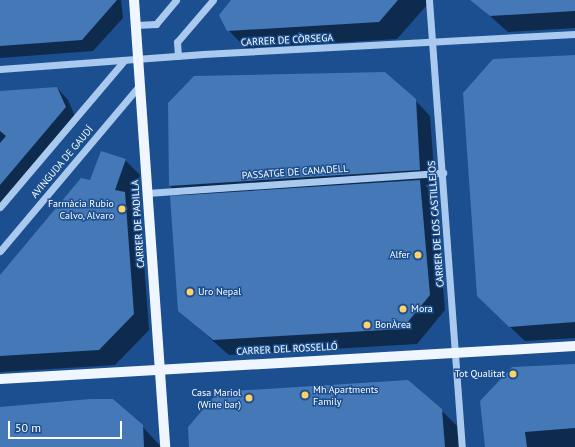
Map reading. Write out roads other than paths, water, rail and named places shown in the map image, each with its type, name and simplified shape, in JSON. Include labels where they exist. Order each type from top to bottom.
[{"type":"main road","name":"CARRER DE PADILLA","points":[[134,0],[165,447]]},
{"type":"main road","name":"CARRER DEL ROSSELLÓ","points":[[0,379],[160,368],[575,346]]},
{"type":"street","points":[[136,26],[156,24],[176,0]]},
{"type":"street","points":[[178,56],[177,42],[213,0]]},
{"type":"street","name":"CARRER DE LOS CASTILLEJOS","points":[[429,0],[443,173],[462,447]]},
{"type":"street","name":"CARRER DE CÒRSEGA","points":[[0,69],[178,56],[575,34]]},
{"type":"street","name":"AVINGUDA DE GAUDÍ","points":[[0,207],[124,61]]},
{"type":"street","name":"AVINGUDA DE GAUDÍ","points":[[0,251],[139,86]]},
{"type":"street","name":"PASSATGE DE CANADELL","points":[[147,192],[443,173]]},
{"type":"place","name":"Farmàcia Rubio Calvo, Alvaro","points":[[122,209]]},
{"type":"place","name":"Alfer","points":[[418,255]]},
{"type":"place","name":"Uro Nepal","points":[[190,292]]},
{"type":"place","name":"Mora","points":[[403,309]]},
{"type":"place","name":"BonÀrea","points":[[367,325]]},
{"type":"place","name":"Tot Qualitat","points":[[513,374]]},
{"type":"place","name":"Mh Apartments Family","points":[[305,395]]},
{"type":"place","name":"Casa Mariol (Wine bar)","points":[[249,398]]}]
